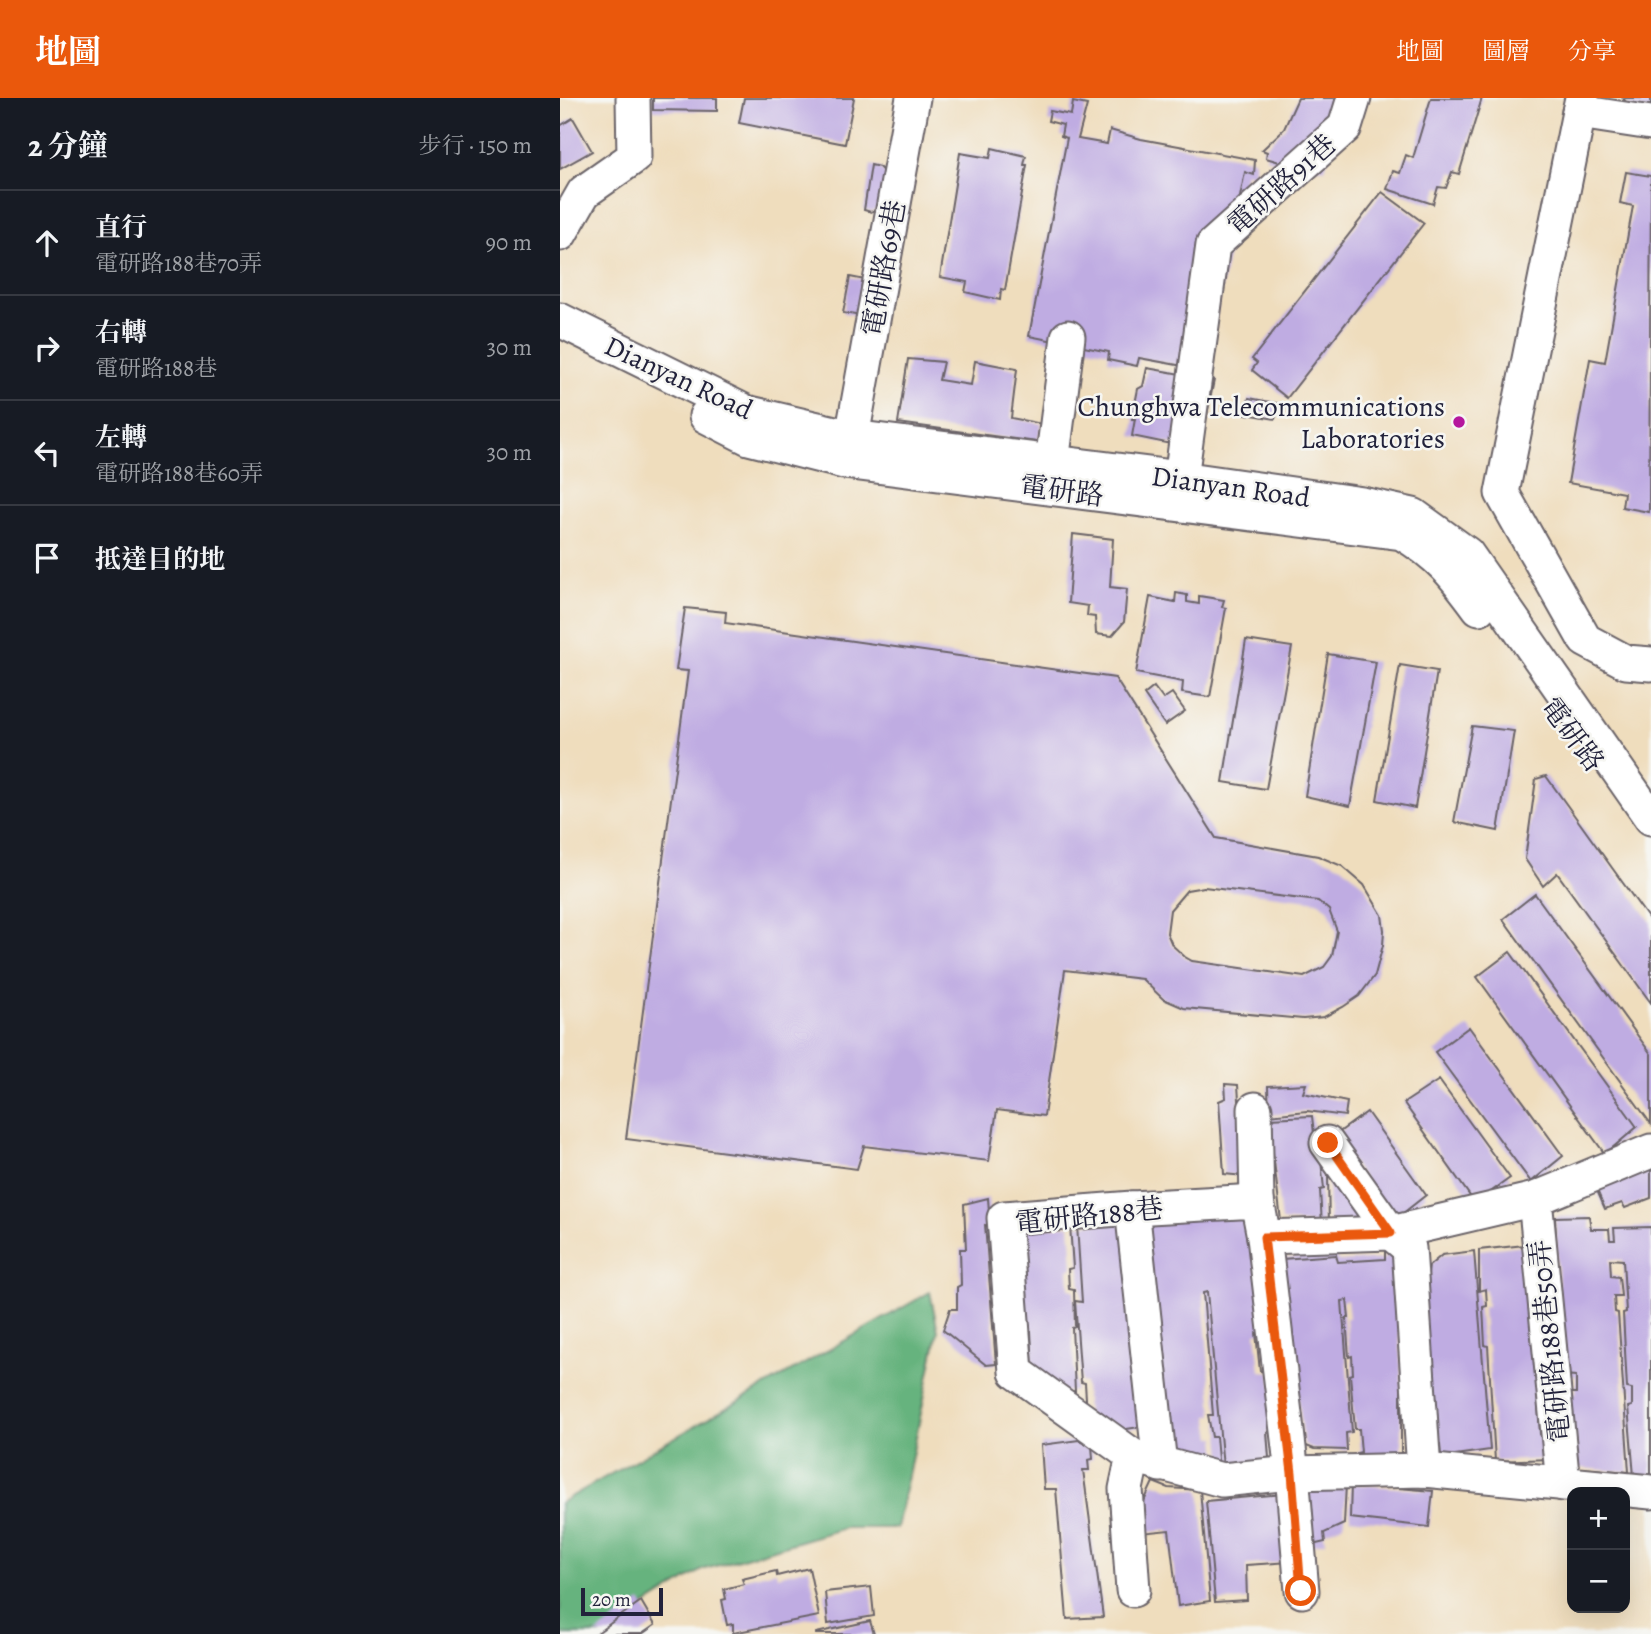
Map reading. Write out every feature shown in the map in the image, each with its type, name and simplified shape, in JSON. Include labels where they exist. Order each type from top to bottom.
[{"type":"street","points":[[560,234],[584,192],[634,157],[633,98]]},
{"type":"street","name":"電研路69巷","points":[[852,437],[914,98]]},
{"type":"street","name":"電研路91巷","points":[[1181,478],[1213,245],[1345,127],[1353,98]]},
{"type":"street","points":[[1651,123],[1581,105],[1502,493],[1585,640],[1626,662],[1651,664]]},
{"type":"street","name":"Dianyan Road","points":[[560,320],[746,412],[852,437],[1181,478],[1363,504],[1413,514],[1467,554],[1651,818]]},
{"type":"street","points":[[1052,463],[1068,337]]},
{"type":"street","name":"電研路","points":[[560,342],[749,438],[844,462],[1402,533],[1428,548],[1456,577],[1651,839]]},
{"type":"street","points":[[1255,1109],[1258,1201],[1292,1473],[1301,1591]]},
{"type":"street","points":[[1328,1143],[1391,1233],[1409,1248],[1424,1469]]},
{"type":"street","points":[[1264,1237],[1391,1233],[1535,1199],[1651,1151]]},
{"type":"street","name":"電研路188巷50弄","points":[[1535,1199],[1563,1483]]},
{"type":"street","name":"電研路188巷","points":[[1258,1201],[1004,1218],[1016,1372],[1146,1460],[1222,1480],[1292,1473],[1424,1469],[1651,1492]]},
{"type":"street","points":[[1132,1208],[1146,1460],[1126,1489],[1133,1590]]},
{"type":"green space","points":[[930,1292],[938,1331],[897,1528],[844,1528],[702,1570],[600,1634],[560,1634],[560,1503]]},
{"type":"building","points":[[653,98],[717,98],[717,111],[653,110]]},
{"type":"building","points":[[744,98],[854,98],[845,144],[739,123]]},
{"type":"building","points":[[1298,98],[1360,98],[1329,152],[1325,169],[1286,161],[1286,164],[1266,158],[1267,152],[1262,150],[1284,129]]},
{"type":"building","points":[[1431,98],[1482,98],[1459,174],[1452,172],[1446,188],[1438,187],[1433,204],[1387,189],[1393,171],[1400,173],[1406,155],[1413,158]]},
{"type":"building","points":[[1623,98],[1651,98],[1651,111],[1630,107]]},
{"type":"building","points":[[1073,102],[1087,105],[1078,139],[1107,144],[1110,130],[1141,139],[1255,160],[1254,175],[1245,172],[1205,370],[1139,358],[1137,366],[1108,360],[1109,352],[1029,336],[1067,138],[1061,136],[1063,125],[1048,121],[1050,111],[1071,115]]},
{"type":"building","points":[[573,118],[592,151],[560,169],[560,126]]},
{"type":"building","points":[[992,148],[1026,156],[1024,165],[1027,165],[1005,290],[1001,289],[1000,300],[965,292],[967,282],[940,277],[960,153],[990,158]]},
{"type":"building","points":[[871,165],[879,167],[892,181],[887,204],[871,212],[864,210]]},
{"type":"building","points":[[1626,172],[1651,176],[1649,512],[1622,507],[1624,493],[1568,483],[1590,359],[1605,362],[1633,206],[1620,203]]},
{"type":"building","points":[[1382,192],[1424,223],[1287,398],[1252,370],[1257,363],[1252,359]]},
{"type":"building","points":[[850,277],[880,283],[874,318],[843,313]]},
{"type":"building","points":[[908,359],[943,362],[939,380],[971,385],[975,361],[1017,369],[1011,418],[1042,424],[1037,442],[898,423]]},
{"type":"building","points":[[1147,368],[1214,380],[1200,450],[1132,436],[1135,419],[1132,419],[1138,389],[1143,386]]},
{"type":"building","points":[[1249,398],[1281,404],[1275,419],[1246,414]]},
{"type":"building","points":[[1073,534],[1113,539],[1110,587],[1127,589],[1124,622],[1112,636],[1096,634],[1095,617],[1087,616],[1088,606],[1068,603]]},
{"type":"building","points":[[1176,593],[1187,595],[1187,602],[1199,604],[1199,596],[1224,600],[1222,607],[1226,608],[1210,697],[1182,693],[1183,682],[1136,673],[1150,597],[1175,602]]},
{"type":"building","points":[[685,608],[726,612],[725,623],[1115,678],[1216,838],[1318,856],[1342,866],[1364,885],[1382,915],[1384,930],[1375,975],[1359,996],[1343,1007],[1324,1017],[1303,1019],[1184,1008],[1163,999],[1142,979],[1065,970],[1044,1116],[997,1110],[989,1161],[864,1146],[857,1169],[626,1139],[688,671],[676,670]],"holes":[[[1204,887],[1318,901],[1329,910],[1337,931],[1332,956],[1324,967],[1304,977],[1192,961],[1172,945],[1167,933],[1170,910],[1187,890]]]},
{"type":"building","points":[[1246,640],[1292,647],[1266,789],[1223,782]]},
{"type":"building","points":[[1328,654],[1376,662],[1350,806],[1305,796]]},
{"type":"building","points":[[1400,665],[1437,671],[1415,808],[1377,800]]},
{"type":"building","points":[[1154,687],[1163,699],[1172,693],[1185,711],[1165,725],[1144,695]]},
{"type":"building","points":[[1472,726],[1514,731],[1498,831],[1454,822]]},
{"type":"building","points":[[1546,776],[1651,922],[1651,1003],[1557,873],[1543,886],[1525,859],[1536,779]]},
{"type":"building","points":[[1535,894],[1651,1054],[1651,1124],[1503,919]]},
{"type":"building","points":[[1510,952],[1637,1127],[1605,1154],[1477,977]]},
{"type":"building","points":[[1469,1027],[1563,1156],[1531,1182],[1435,1052]]},
{"type":"building","points":[[1439,1080],[1510,1178],[1475,1203],[1404,1103]]},
{"type":"building","points":[[1225,1084],[1238,1085],[1244,1176],[1224,1174],[1219,1101],[1226,1098]]},
{"type":"building","points":[[1306,1084],[1303,1093],[1347,1102],[1345,1116],[1307,1111],[1269,1115],[1268,1086]]},
{"type":"building","points":[[1367,1112],[1426,1195],[1393,1221],[1334,1136]]},
{"type":"building","points":[[1312,1116],[1316,1151],[1320,1151],[1324,1189],[1320,1190],[1322,1225],[1281,1221],[1269,1118]]},
{"type":"building","points":[[1651,1166],[1651,1198],[1625,1208],[1622,1203],[1605,1209],[1596,1188]]},
{"type":"building","points":[[1328,1176],[1340,1176],[1369,1223],[1329,1225]]},
{"type":"building","points":[[988,1198],[990,1226],[985,1225],[996,1364],[986,1365],[943,1330],[950,1309],[957,1309],[957,1287],[961,1285],[960,1249],[966,1249],[964,1204]]},
{"type":"building","points":[[1235,1212],[1250,1227],[1268,1331],[1256,1333],[1260,1371],[1271,1372],[1275,1430],[1267,1432],[1269,1458],[1262,1459],[1263,1466],[1223,1467],[1207,1292],[1203,1293],[1213,1415],[1208,1415],[1212,1437],[1216,1437],[1219,1470],[1169,1448],[1142,1218]]},
{"type":"building","points":[[1589,1216],[1591,1229],[1609,1229],[1610,1240],[1615,1240],[1614,1228],[1651,1227],[1651,1477],[1634,1476],[1628,1407],[1632,1406],[1632,1389],[1627,1388],[1623,1313],[1626,1312],[1623,1260],[1610,1259],[1611,1276],[1619,1277],[1621,1296],[1614,1296],[1615,1312],[1618,1313],[1629,1472],[1568,1467],[1566,1393],[1576,1393],[1576,1376],[1563,1375],[1555,1217]]},
{"type":"building","points":[[1125,1221],[1140,1427],[1113,1431],[1087,1415],[1085,1383],[1081,1382],[1075,1301],[1082,1302],[1077,1225]]},
{"type":"building","points":[[1070,1225],[1073,1268],[1068,1269],[1069,1289],[1074,1290],[1075,1327],[1072,1328],[1075,1391],[1063,1392],[1033,1372],[1031,1331],[1018,1331],[1012,1235],[1023,1230]]},
{"type":"building","points":[[1534,1244],[1533,1331],[1540,1434],[1549,1434],[1551,1459],[1495,1461],[1483,1307],[1487,1306],[1486,1289],[1479,1291],[1479,1250]]},
{"type":"building","points":[[1385,1250],[1396,1251],[1401,1372],[1401,1463],[1359,1462],[1357,1453],[1361,1452],[1359,1429],[1355,1429],[1350,1375],[1353,1374],[1352,1356],[1349,1357],[1347,1300],[1342,1301],[1352,1432],[1346,1433],[1347,1450],[1314,1449],[1304,1445],[1282,1259],[1336,1255],[1338,1262],[1385,1259]]},
{"type":"building","points":[[1474,1251],[1490,1450],[1441,1457],[1440,1444],[1430,1445],[1420,1274],[1428,1274],[1429,1266],[1442,1255]]},
{"type":"building","points":[[1079,1440],[1092,1446],[1093,1459],[1088,1460],[1089,1470],[1083,1470],[1103,1617],[1067,1619],[1056,1489],[1044,1489],[1041,1445]]},
{"type":"building","points":[[1153,1482],[1168,1488],[1200,1490],[1210,1601],[1178,1606],[1169,1530],[1141,1533],[1140,1510]]},
{"type":"building","points":[[1302,1484],[1346,1484],[1344,1524],[1324,1533],[1325,1542],[1308,1546]]},
{"type":"building","points":[[1351,1484],[1433,1491],[1429,1527],[1350,1518]]},
{"type":"building","points":[[1284,1494],[1289,1562],[1246,1565],[1247,1600],[1215,1602],[1206,1501]]},
{"type":"building","points":[[809,1568],[819,1616],[733,1633],[733,1624],[727,1625],[722,1600],[726,1599],[724,1589],[744,1584],[742,1579],[776,1571],[777,1576]]},
{"type":"building","points":[[871,1587],[874,1616],[828,1624],[825,1592]]},
{"type":"building","points":[[641,1601],[655,1625],[642,1634],[596,1634]]},
{"type":"building","points":[[870,1621],[874,1634],[816,1634],[816,1633]]},
{"type":"place","name":"Chunghwa Telecommunications Laboratories","points":[[1459,422]]},
{"type":"route","points":[[1301,1591],[1292,1473],[1264,1237],[1391,1233],[1328,1143]]}]
